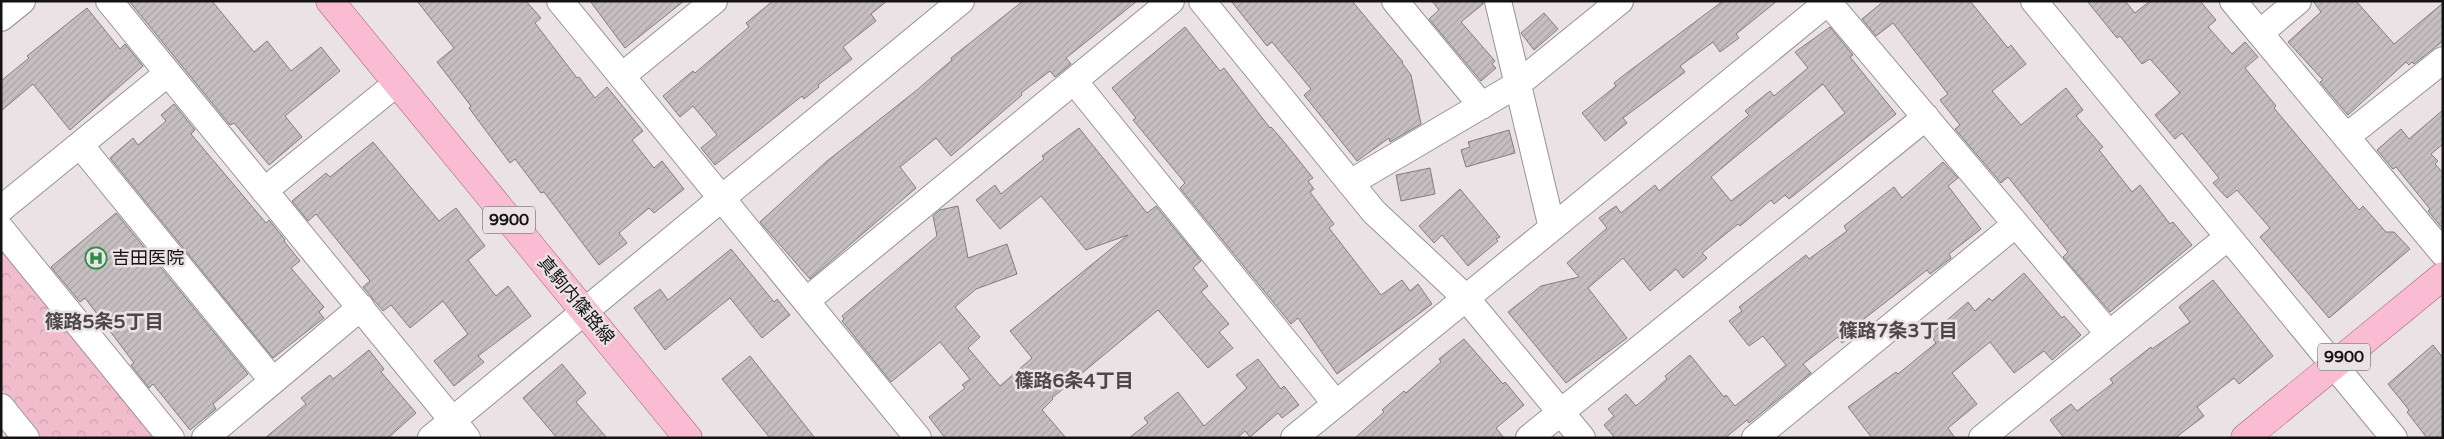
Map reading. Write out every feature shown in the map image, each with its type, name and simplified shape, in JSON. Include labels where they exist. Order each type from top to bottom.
[{"type":"main road","name":"真駒内篠路線","points":[[330,1],[688,438]]},
{"type":"main road","name":"9900","points":[[2246,438],[2443,276]]},
{"type":"street","points":[[1,18],[22,1]]},
{"type":"street","points":[[109,1],[460,429]]},
{"type":"street","points":[[560,1],[918,438]]},
{"type":"street","points":[[431,438],[460,429],[584,310],[961,1]]},
{"type":"street","points":[[806,301],[1171,1]]},
{"type":"street","points":[[1202,1],[1374,212],[1466,298],[1582,438]]},
{"type":"street","points":[[1498,1],[1552,228]]},
{"type":"street","points":[[1350,183],[1518,84],[1620,1]]},
{"type":"street","points":[[1294,438],[1828,1],[2109,334]]},
{"type":"street","points":[[2034,1],[2394,438]]},
{"type":"street","points":[[2234,1],[2443,253]]},
{"type":"street","points":[[2260,33],[2298,1]]},
{"type":"street","points":[[622,76],[713,2]]},
{"type":"street","points":[[1401,3],[1482,106]]},
{"type":"street","points":[[2346,137],[2443,60]]},
{"type":"street","points":[[1,209],[168,73]]},
{"type":"street","points":[[1074,81],[1336,404]]},
{"type":"street","points":[[264,191],[397,83]]},
{"type":"street","points":[[1529,438],[1926,117]]},
{"type":"street","points":[[80,145],[273,381]]},
{"type":"street","points":[[1755,438],[2016,224]]},
{"type":"street","points":[[1,230],[171,438]]},
{"type":"street","points":[[1982,438],[2228,237]]},
{"type":"street","points":[[205,438],[360,308]]},
{"type":"street","points":[[1,408],[26,438]]},
{"type":"green space","points":[[1,246],[158,438],[42,438],[1,389]]},
{"type":"building","points":[[129,1],[212,1],[254,52],[267,41],[291,71],[321,47],[340,71],[285,116],[302,137],[269,165],[234,123],[230,125]]},
{"type":"building","points":[[417,1],[526,1],[541,18],[535,23],[577,78],[579,77],[595,98],[607,87],[643,131],[632,140],[654,168],[662,161],[684,189],[654,213],[649,208],[619,233],[627,243],[599,265],[544,192],[541,193],[515,159],[510,163],[469,108],[471,106],[437,62],[454,48]]},
{"type":"building","points":[[590,1],[684,1],[625,48]]},
{"type":"building","points":[[773,1],[887,1],[871,14],[876,21],[843,47],[852,59],[818,85],[819,87],[804,99],[802,96],[715,165],[701,148],[717,135],[693,106],[680,117],[663,96],[693,71],[695,73],[749,27],[746,23]]},
{"type":"building","points":[[1023,1],[1137,1],[1066,58],[1071,64],[1055,77],[1050,71],[1021,93],[1022,95],[951,156],[936,138],[900,167],[916,188],[810,279],[760,222],[827,161],[917,90],[952,60],[951,58]]},
{"type":"building","points":[[1231,1],[1352,1],[1403,62],[1411,75],[1421,124],[1390,142],[1389,138],[1357,161],[1304,95],[1311,89],[1272,42],[1267,46]]},
{"type":"building","points":[[1432,1],[1483,1],[1483,4],[1461,22],[1495,61],[1492,64],[1496,68],[1481,81],[1429,19],[1439,10]]},
{"type":"building","points":[[1723,1],[1777,1],[1736,34],[1739,38],[1720,52],[1713,42],[1680,66],[1685,72],[1623,118],[1627,123],[1605,141],[1582,113],[1616,86],[1614,83],[1624,75]]},
{"type":"building","points":[[1884,1],[1970,1],[2008,48],[2011,45],[2026,64],[1992,91],[2021,125],[2066,88],[2083,110],[2076,116],[2103,147],[2099,150],[2132,192],[2140,185],[2170,224],[2173,222],[2192,245],[2110,312],[2063,257],[2068,252],[2008,177],[2001,183],[1955,129],[1960,125],[1940,100],[1948,94],[1893,23],[1876,36],[1862,19]]},
{"type":"building","points":[[2087,1],[2125,1],[2135,13],[2150,1],[2200,1],[2216,20],[2208,27],[2232,54],[2245,42],[2258,57],[2245,68],[2276,106],[2274,108],[2359,210],[2363,206],[2386,232],[2394,232],[2410,249],[2329,318],[2260,237],[2270,228],[2237,190],[2227,198],[2213,183],[2219,178],[2182,133],[2175,139],[2155,115],[2180,93],[2150,59],[2142,64],[2120,36],[2117,38]]},
{"type":"building","points":[[2313,1],[2356,1],[2394,44],[2443,3],[2443,41],[2414,64],[2412,62],[2409,65],[2406,62],[2348,115],[2320,82],[2323,80],[2288,42],[2321,12]]},
{"type":"building","points":[[87,8],[120,49],[125,44],[143,66],[70,130],[33,84],[1,111],[1,81],[29,58],[27,56]]},
{"type":"building","points":[[1544,13],[1558,29],[1534,50],[1521,33]]},
{"type":"building","points":[[1185,27],[1220,71],[1224,68],[1270,128],[1280,137],[1313,178],[1308,181],[1314,189],[1310,192],[1334,224],[1329,228],[1381,295],[1402,280],[1410,291],[1418,284],[1432,304],[1337,374],[1298,318],[1291,324],[1180,188],[1185,183],[1133,120],[1136,118],[1112,88]]},
{"type":"building","points":[[1830,27],[1853,55],[1850,57],[1896,114],[1789,199],[1785,195],[1774,204],[1771,200],[1740,226],[1738,224],[1702,253],[1707,258],[1683,278],[1676,269],[1650,291],[1623,258],[1588,288],[1627,338],[1566,383],[1508,312],[1541,286],[1579,277],[1567,263],[1607,228],[1599,218],[1616,206],[1621,213],[1655,185],[1659,191],[1749,115],[1745,111],[1770,91],[1774,96],[1808,68],[1795,52]],"holes":[[[1823,84],[1845,113],[1731,201],[1711,177]]]},
{"type":"building","points":[[174,104],[195,130],[191,134],[266,223],[269,220],[285,240],[300,261],[291,268],[324,307],[319,312],[324,318],[273,358],[110,158],[133,138],[138,145],[166,121],[161,115]]},
{"type":"building","points":[[2443,110],[2443,144],[2431,154],[2438,161],[2435,164],[2443,173],[2443,229],[2428,211],[2430,209],[2396,167],[2393,169],[2377,150],[2401,129],[2409,139]]},
{"type":"building","points":[[1079,128],[1147,213],[1156,206],[1201,261],[1193,268],[1208,286],[1201,292],[1229,324],[1219,332],[1233,348],[1208,368],[1158,310],[1052,398],[1042,410],[1066,438],[945,438],[929,417],[965,388],[962,385],[970,379],[940,342],[891,382],[842,321],[844,319],[842,316],[937,236],[933,216],[940,210],[958,206],[968,258],[1007,244],[1017,274],[976,289],[955,307],[980,337],[968,348],[1000,386],[1032,358],[1010,331],[1128,235],[1086,250],[1041,196],[1000,229],[976,200],[995,185],[1001,194],[1044,159],[1042,156]]},
{"type":"building","points":[[1509,130],[1515,153],[1466,167],[1461,150],[1470,147],[1468,142]]},
{"type":"building","points":[[373,142],[439,221],[456,208],[485,246],[468,260],[496,296],[508,286],[531,316],[478,356],[484,362],[454,386],[434,361],[468,334],[443,301],[410,328],[391,305],[383,311],[363,287],[370,281],[316,214],[308,221],[292,201],[326,173],[330,177]]},
{"type":"building","points":[[1943,162],[1958,178],[1948,186],[1981,229],[1949,254],[1951,258],[1930,274],[1927,270],[1860,322],[1864,327],[1842,343],[1838,337],[1803,364],[1811,373],[1749,423],[1747,420],[1725,438],[1615,438],[1604,425],[1614,416],[1608,409],[1626,394],[1636,406],[1667,379],[1665,376],[1690,355],[1724,397],[1726,395],[1735,406],[1786,365],[1763,336],[1749,346],[1729,321],[1742,311],[1739,307],[1806,255],[1809,259],[1847,231],[1844,226],[1894,187],[1902,198]]},
{"type":"building","points":[[1430,168],[1435,194],[1401,201],[1396,175]]},
{"type":"building","points":[[1460,189],[1500,237],[1496,239],[1498,241],[1468,266],[1442,235],[1434,243],[1419,226]]},
{"type":"building","points":[[116,213],[248,374],[213,404],[216,409],[190,430],[153,384],[149,388],[131,365],[134,363],[85,298],[80,302],[51,267]]},
{"type":"building","points":[[731,249],[774,302],[777,299],[790,315],[762,338],[730,298],[665,350],[634,308],[660,289],[668,300]]},
{"type":"building","points":[[2024,273],[2062,318],[2064,316],[2081,335],[2052,360],[2044,351],[2014,373],[1990,342],[1952,373],[1977,404],[1948,428],[1955,438],[1872,438],[1848,407],[1896,372],[1898,374],[1936,343],[1930,335],[1968,302],[1975,311],[1989,298],[1992,301]]},
{"type":"building","points":[[2213,280],[2273,356],[2239,384],[2234,378],[2197,407],[2204,416],[2175,438],[2064,438],[2050,420],[2071,404],[2077,411],[2113,383],[2110,379],[2151,347],[2152,349],[2190,322],[2179,307]]},
{"type":"building","points":[[1464,339],[1524,405],[1496,428],[1504,438],[1355,438],[1384,412],[1382,410],[1404,391],[1406,393],[1441,362],[1439,359]]},
{"type":"building","points":[[2433,345],[2443,358],[2443,438],[2427,438],[2407,412],[2409,410],[2388,384]]},
{"type":"building","points":[[369,350],[384,369],[381,372],[416,413],[388,438],[265,438],[306,404],[301,398],[330,375],[333,379]]},
{"type":"building","points":[[750,356],[815,438],[770,438],[722,379]]},
{"type":"building","points":[[1258,359],[1281,389],[1284,386],[1299,405],[1282,418],[1278,413],[1250,437],[1245,431],[1237,438],[1129,438],[1148,423],[1144,418],[1178,392],[1204,426],[1247,388],[1236,375]]},
{"type":"building","points":[[562,364],[586,393],[576,402],[607,438],[557,438],[523,398]]},
{"type":"place","name":"吉田医院","points":[[96,258]]},
{"type":"district","name":"篠路5条5丁目","points":[[104,322]]},
{"type":"district","name":"篠路7条3丁目","points":[[1898,331]]},
{"type":"district","name":"篠路6条4丁目","points":[[1074,381]]}]
